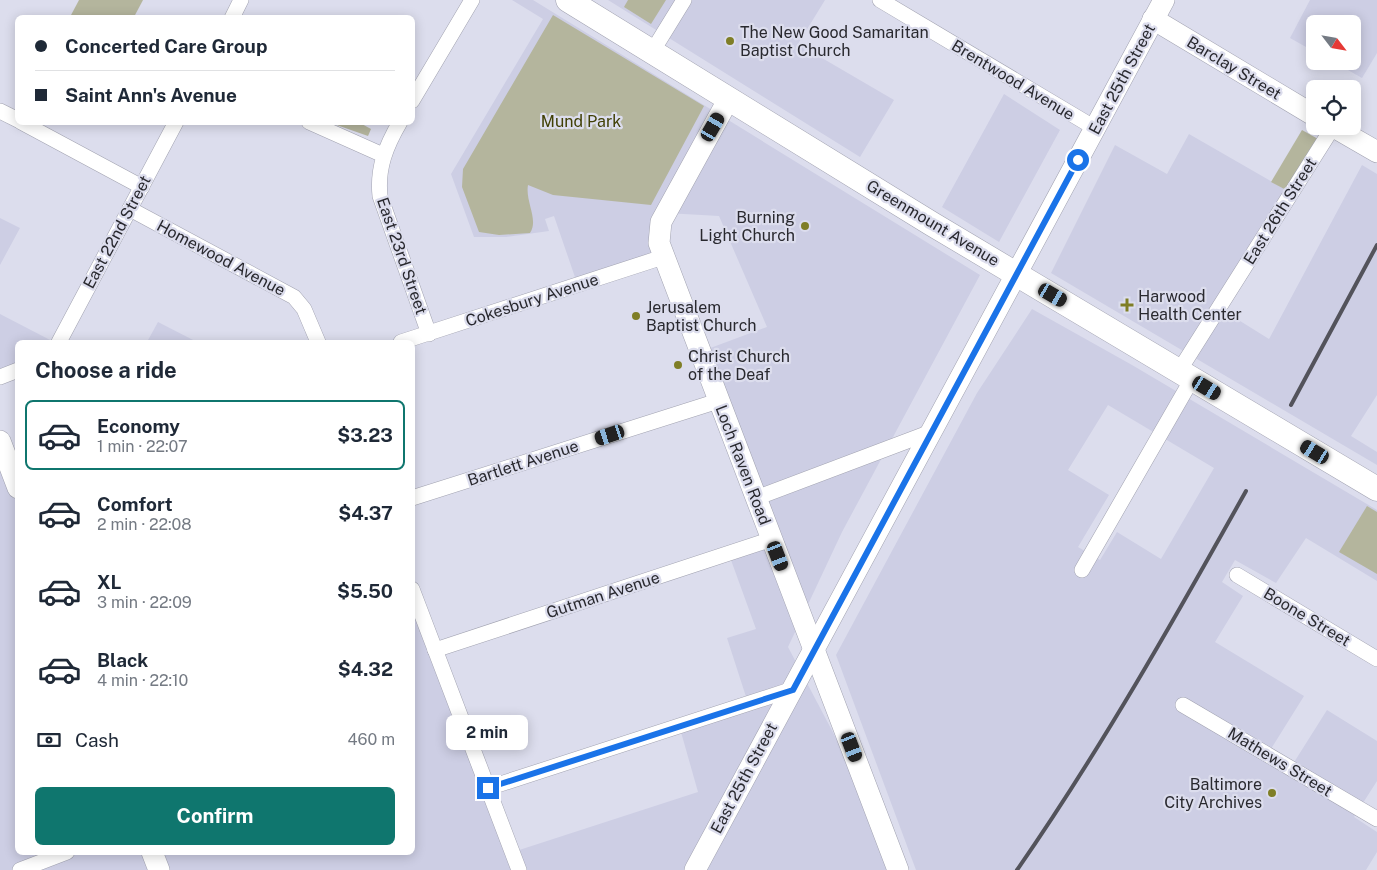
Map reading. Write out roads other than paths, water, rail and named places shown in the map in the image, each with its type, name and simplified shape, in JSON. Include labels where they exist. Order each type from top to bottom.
[{"type":"main road","name":"Greenmount Avenue","points":[[568,0],[728,100],[1377,489]]},
{"type":"main road","name":"East 25th Street","points":[[695,870],[1164,0]]},
{"type":"main road","name":"Barclay Street","points":[[1154,19],[1306,111]]},
{"type":"main road","name":"Loch Raven Road","points":[[728,100],[661,222],[658,235],[663,257],[898,870]]},
{"type":"main road","points":[[1347,135],[1377,152]]},
{"type":"main road","points":[[0,441],[15,480]]},
{"type":"main road","points":[[153,855],[159,870]]},
{"type":"street","points":[[415,96],[472,0]]},
{"type":"street","points":[[652,52],[684,0]]},
{"type":"street","name":"Brentwood Avenue","points":[[880,0],[1095,128]]},
{"type":"street","points":[[233,15],[239,1]]},
{"type":"street","points":[[0,111],[15,118]]},
{"type":"street","points":[[28,125],[142,187]]},
{"type":"street","name":"East 22nd Street","points":[[60,340],[174,125]]},
{"type":"street","points":[[316,125],[383,155]]},
{"type":"street","name":"East 23rd Street","points":[[398,125],[383,155],[379,184],[380,196],[429,334]]},
{"type":"street","name":"East 26th Street","points":[[1082,570],[1186,375],[1328,135]]},
{"type":"street","name":"Homewood Avenue","points":[[130,209],[294,297],[304,309],[317,340]]},
{"type":"street","name":"Cokesbury Avenue","points":[[408,340],[663,257]]},
{"type":"street","points":[[0,377],[15,371]]},
{"type":"street","name":"Bartlett Avenue","points":[[415,497],[718,401]]},
{"type":"street","points":[[756,498],[931,432]]},
{"type":"street","name":"Gutman Avenue","points":[[435,650],[772,539]]},
{"type":"street","name":"Boone Street","points":[[1237,575],[1377,659]]},
{"type":"street","points":[[415,597],[519,870]]},
{"type":"street","points":[[488,788],[793,690]]},
{"type":"street","name":"Mathews Street","points":[[1183,705],[1377,820]]},
{"type":"street","points":[[20,870],[59,855]]},
{"type":"railway","points":[[1291,405],[1377,245]]},
{"type":"railway","points":[[1017,870],[1107,731],[1164,636],[1246,491]]},
{"type":"place","name":"The New Good Samaritan Baptist Church","points":[[730,41]]},
{"type":"place","name":"Burning Light Church","points":[[805,226]]},
{"type":"place","name":"Harwood Health Center","points":[[1127,305]]},
{"type":"place","name":"Jerusalem Baptist Church","points":[[636,316]]},
{"type":"place","name":"Christ Church of the Deaf","points":[[678,365]]},
{"type":"place","name":"Baltimore City Archives","points":[[1272,793]]},
{"type":"park label","name":"Mund Park","points":[[581,121]]}]
